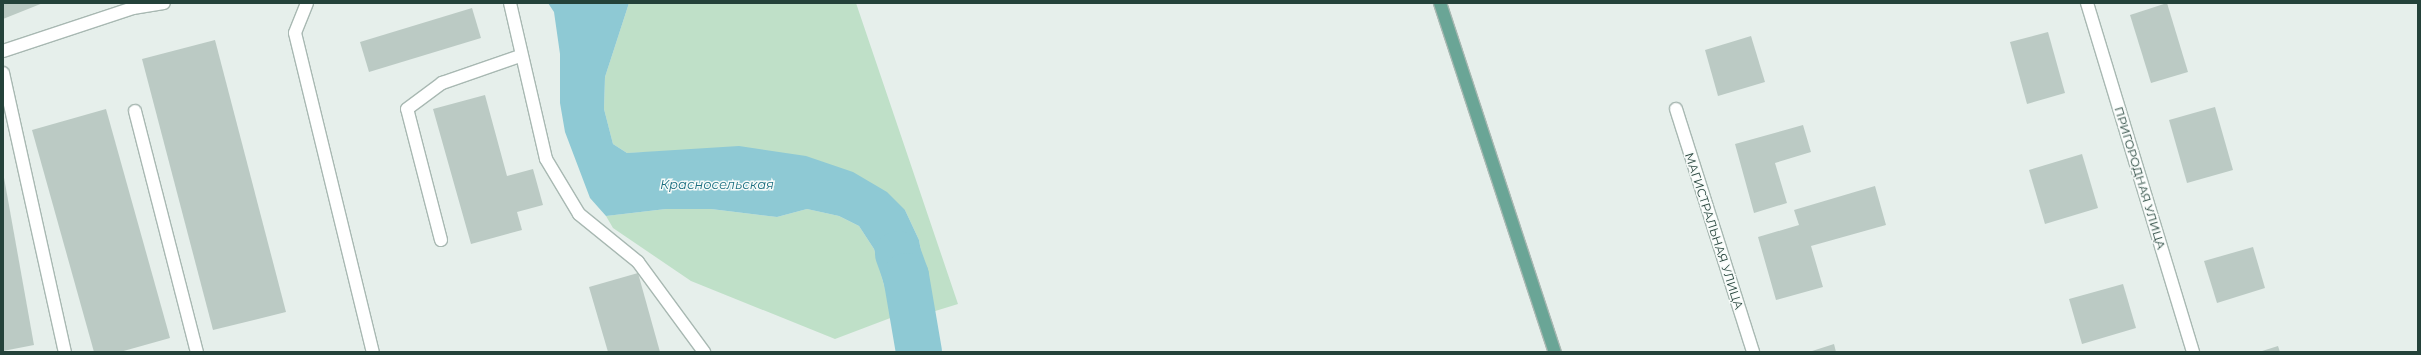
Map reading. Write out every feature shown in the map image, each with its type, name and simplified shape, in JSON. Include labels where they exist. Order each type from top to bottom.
[{"type":"main road","points":[[1440,3],[1555,352]]},
{"type":"street","points":[[3,51],[133,8],[164,3]]},
{"type":"street","points":[[307,3],[295,33],[374,352]]},
{"type":"street","points":[[510,3],[520,56],[546,159],[579,214],[638,262],[704,352]]},
{"type":"street","name":"ПРИГОРОДНАЯ УЛИЦА","points":[[2087,3],[2193,352]]},
{"type":"street","points":[[441,240],[407,109],[442,82],[520,56]]},
{"type":"street","points":[[3,74],[65,352]]},
{"type":"street","name":"МАГИСТРАЛЬНАЯ УЛИЦА","points":[[1676,109],[1753,352]]},
{"type":"street","points":[[135,110],[197,352]]},
{"type":"green space","points":[[629,3],[856,3],[958,304],[932,312],[919,240],[905,210],[678,151],[627,153],[613,144],[604,109],[605,77]]},
{"type":"green space","points":[[666,209],[711,209],[777,217],[807,209],[839,216],[859,226],[874,249],[893,317],[835,339],[691,281],[613,228],[606,216]]},
{"type":"water","points":[[548,3],[629,3],[605,77],[604,109],[613,144],[627,153],[739,146],[806,156],[853,172],[887,192],[905,210],[919,240],[932,312],[893,317],[874,249],[859,226],[839,216],[807,209],[777,217],[711,209],[666,209],[606,216],[590,198],[565,132],[560,103],[560,54],[554,12]]},
{"type":"building","points":[[3,3],[43,3],[3,19]]},
{"type":"building","points":[[2167,3],[2188,72],[2151,83],[2130,15]]},
{"type":"building","points":[[472,8],[481,38],[369,72],[360,42]]},
{"type":"building","points":[[2048,32],[2065,93],[2027,104],[2010,42]]},
{"type":"building","points":[[1751,36],[1765,82],[1718,96],[1705,50]]},
{"type":"building","points":[[215,40],[286,312],[213,330],[142,59]]},
{"type":"building","points":[[485,95],[507,176],[533,169],[543,205],[517,212],[522,230],[471,244],[433,109]]},
{"type":"building","points":[[2215,107],[2233,170],[2187,183],[2169,120]]},
{"type":"building","points":[[106,109],[170,338],[120,352],[94,352],[32,130]]},
{"type":"building","points":[[1803,125],[1811,152],[1775,163],[1787,203],[1754,213],[1735,144]]},
{"type":"building","points":[[2082,154],[2098,208],[2045,224],[2029,170]]},
{"type":"building","points":[[3,172],[34,345],[3,351]]},
{"type":"building","points":[[1875,186],[1886,225],[1811,246],[1823,287],[1776,300],[1758,237],[1799,225],[1794,210]]},
{"type":"building","points":[[2253,247],[2265,288],[2217,303],[2204,261]]},
{"type":"building","points":[[638,273],[660,352],[608,352],[589,287]]},
{"type":"building","points":[[2123,284],[2136,328],[2082,344],[2069,299]]},
{"type":"building","points":[[1834,344],[1836,352],[1809,352]]},
{"type":"building","points":[[2278,346],[2280,352],[2259,352]]},
{"type":"waterway","name":"Красносельская","points":[[898,254],[906,276],[919,352]]}]
